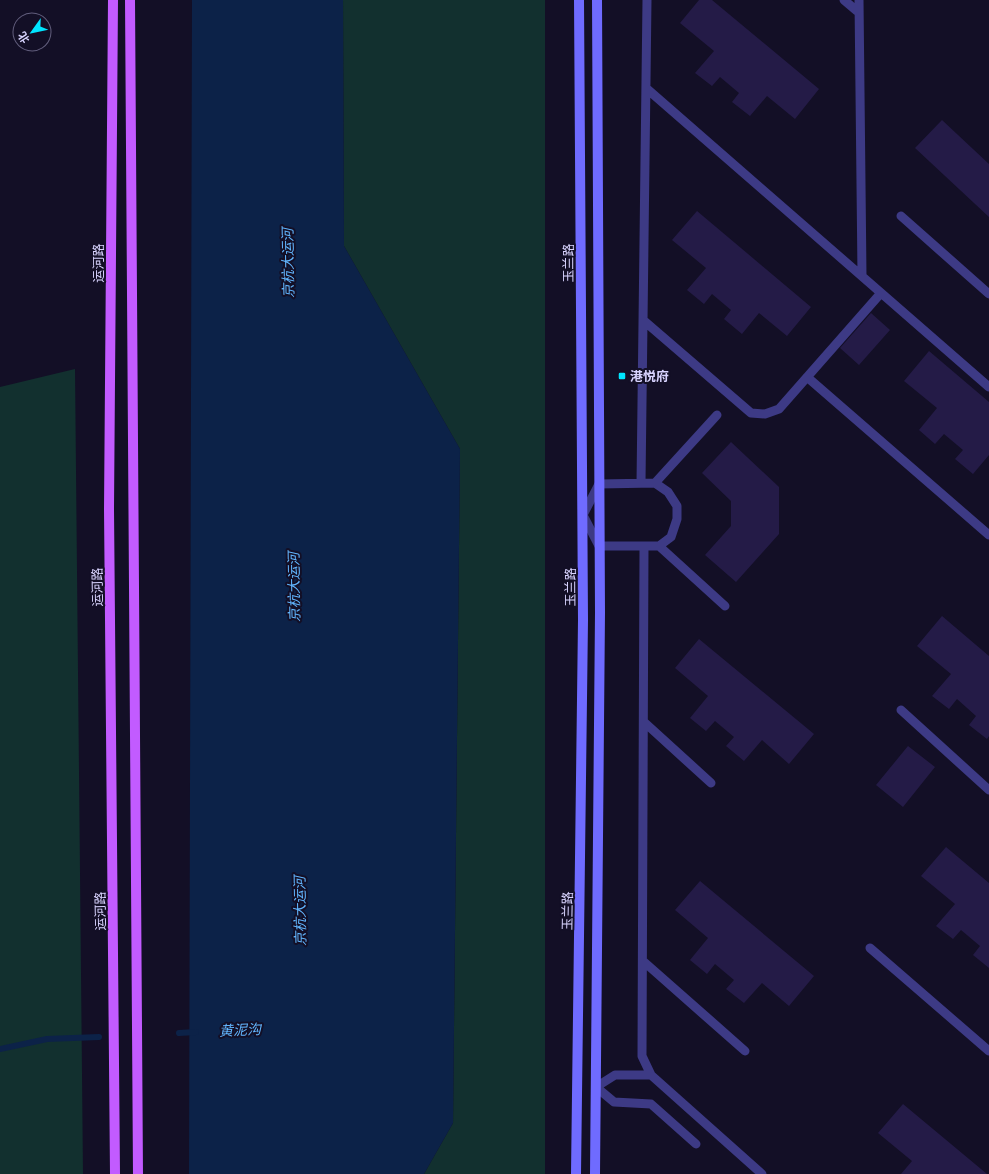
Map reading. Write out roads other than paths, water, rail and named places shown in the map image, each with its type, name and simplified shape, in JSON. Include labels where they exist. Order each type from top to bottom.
[{"type":"main road","name":"运河路","points":[[113,0],[109,510],[115,1174]]},
{"type":"main road","points":[[130,0],[138,1174]]},
{"type":"street","name":"玉兰路","points":[[576,1174],[583,620],[579,0]]},
{"type":"street","points":[[595,1174],[599,546],[597,0]]},
{"type":"lane","points":[[641,483],[647,0]]},
{"type":"lane","points":[[844,0],[857,11]]},
{"type":"lane","points":[[859,0],[862,276]]},
{"type":"lane","points":[[646,88],[989,387]]},
{"type":"lane","points":[[901,216],[989,294]]},
{"type":"lane","points":[[643,320],[751,413],[765,414],[779,409],[881,293]]},
{"type":"lane","points":[[807,377],[989,535]]},
{"type":"lane","points":[[655,483],[717,414]]},
{"type":"lane","points":[[655,483],[668,492],[677,506],[677,519],[671,537],[659,546],[599,546],[583,515],[599,484],[655,483]]},
{"type":"lane","points":[[644,546],[642,1056],[651,1075],[762,1174]]},
{"type":"lane","points":[[659,546],[725,606]]},
{"type":"lane","points":[[901,710],[989,790]]},
{"type":"lane","points":[[644,722],[711,784]]},
{"type":"lane","points":[[870,948],[989,1051]]},
{"type":"lane","points":[[643,961],[745,1051]]},
{"type":"lane","points":[[651,1075],[615,1075],[596,1087],[614,1102],[651,1104],[696,1144]]},
{"type":"water","name":"京杭大运河","points":[[192,0],[343,0],[344,246],[460,449],[453,1123],[424,1174],[189,1174]]},
{"type":"waterway","name":"黄泥沟","points":[[179,1033],[196,1032]]},
{"type":"waterway","name":"黄泥沟","points":[[0,1049],[47,1039],[99,1037]]},
{"type":"place","name":"港悦府","points":[[622,376]]}]
